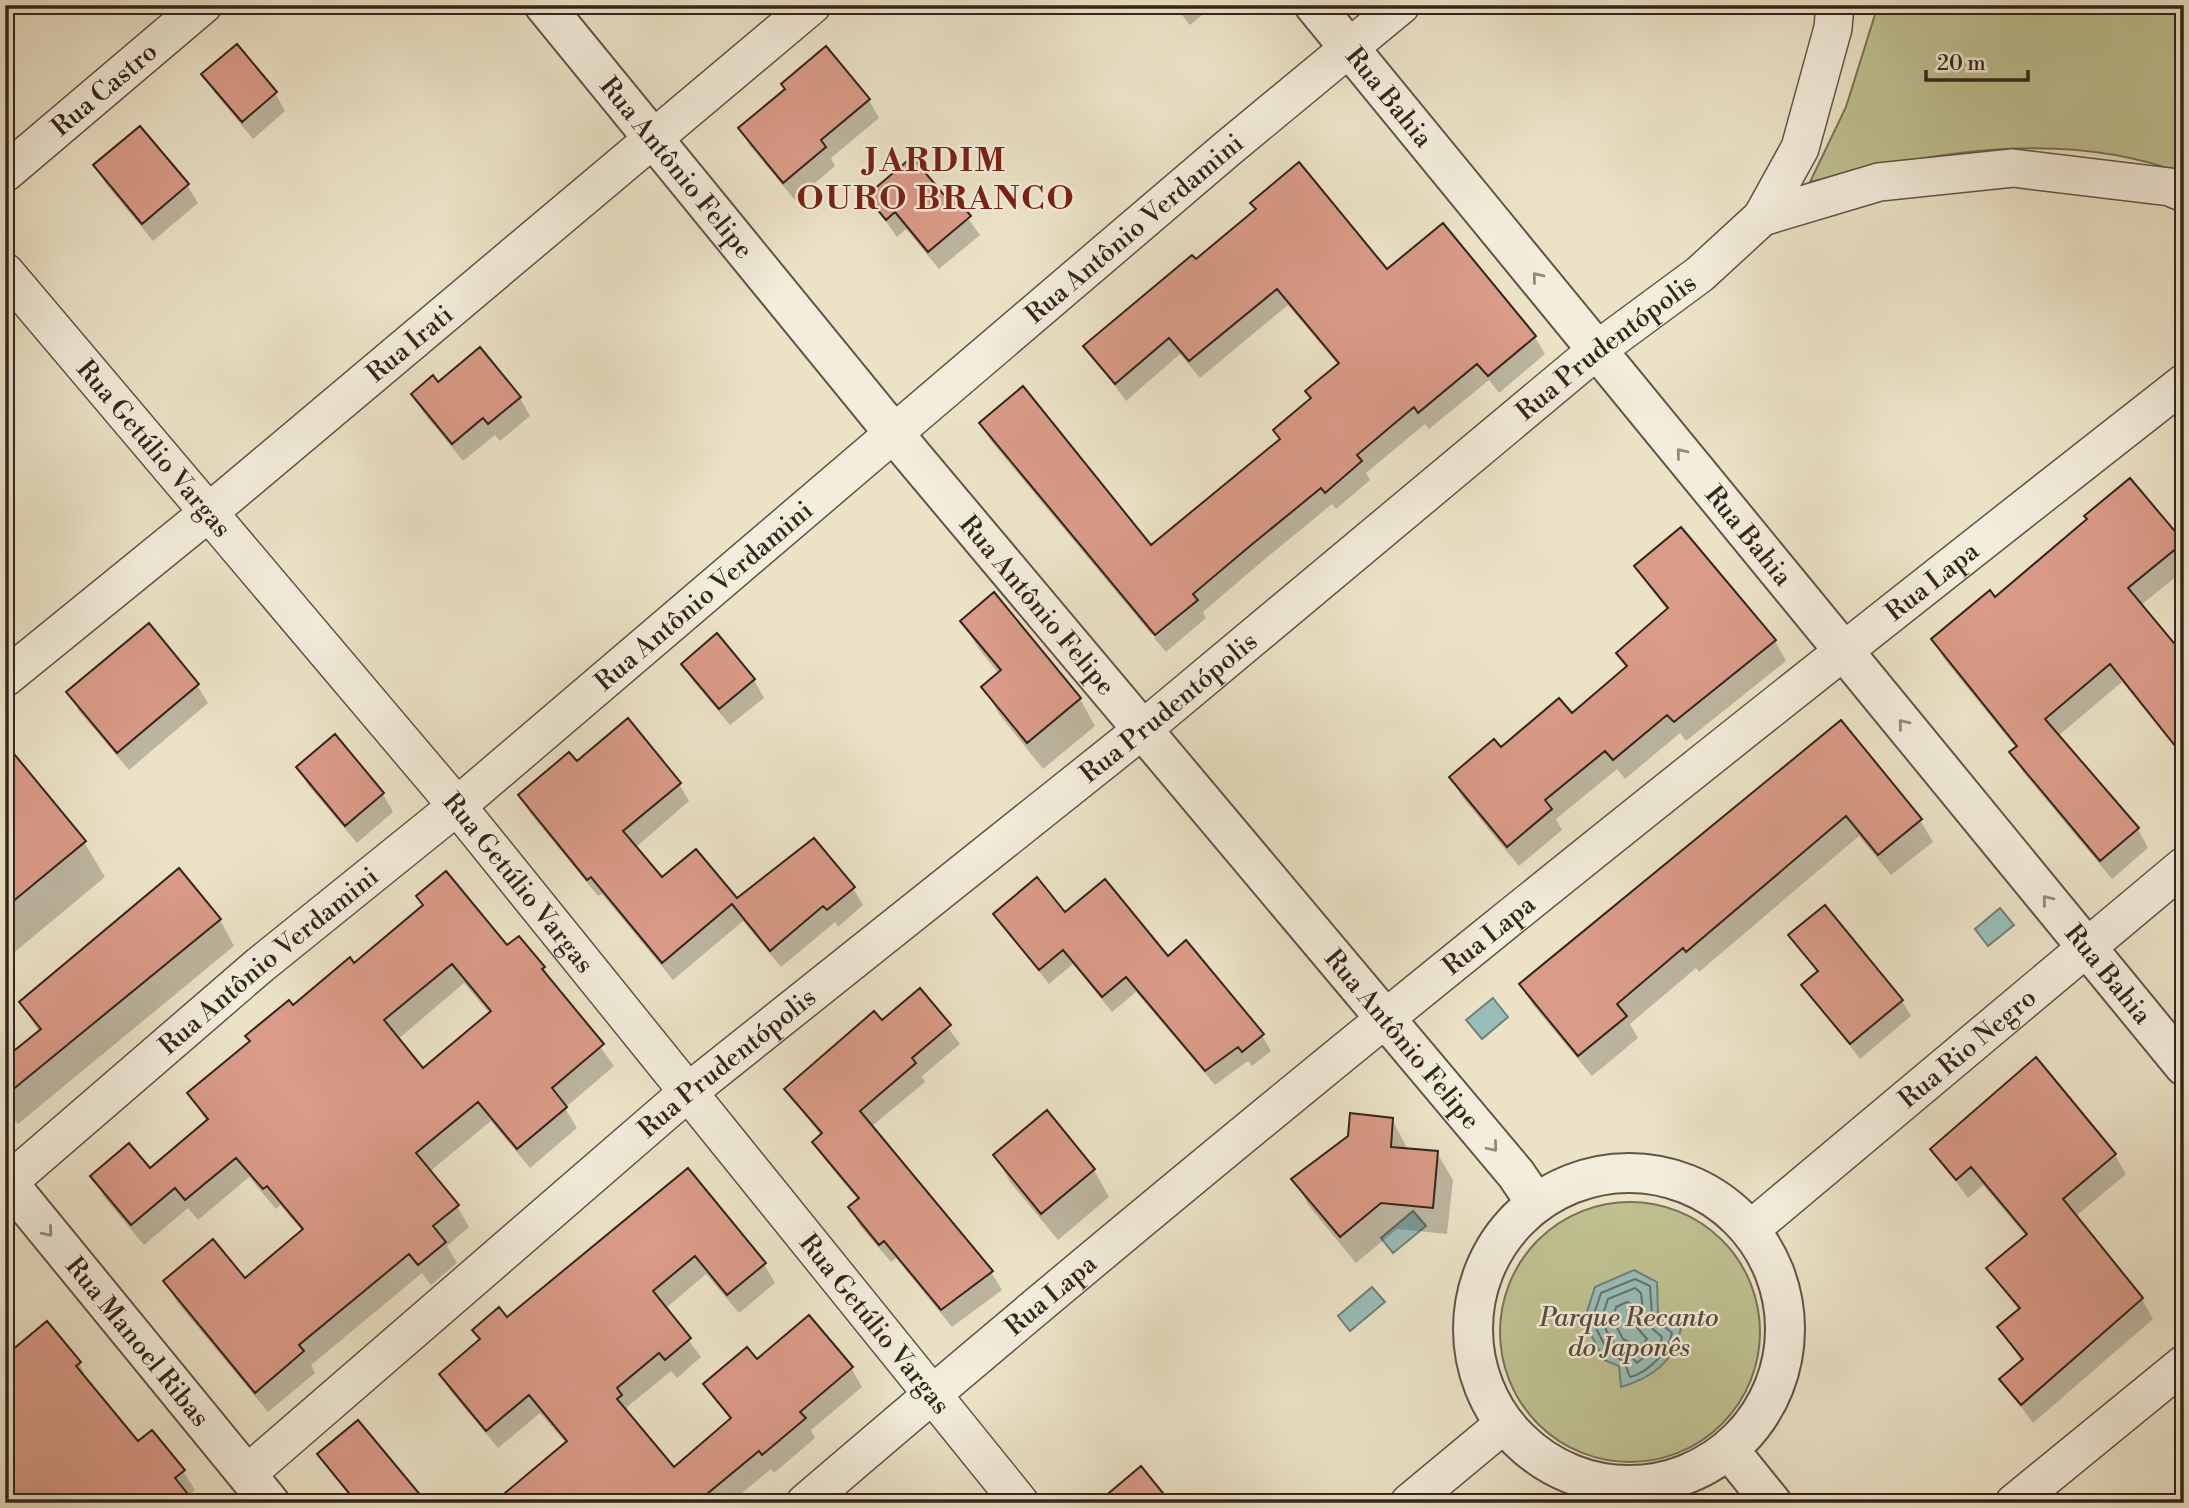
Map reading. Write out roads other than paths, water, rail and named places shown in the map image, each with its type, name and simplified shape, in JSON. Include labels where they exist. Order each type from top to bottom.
[{"type":"street","name":"Rua Castro","points":[[5,173],[203,5]]},
{"type":"street","name":"Rua Antônio Felipe","points":[[544,5],[894,434],[1516,1174],[1535,1202]]},
{"type":"street","name":"Rua Irati","points":[[5,678],[208,513],[811,5]]},
{"type":"street","name":"Rua Bahia","points":[[1314,5],[2184,1066]]},
{"type":"street","name":"Rua Antônio Verdamini","points":[[6,1182],[260,965],[457,806],[1348,47],[1401,5]]},
{"type":"street","points":[[1762,217],[1800,148],[1833,28],[1835,5]]},
{"type":"street","name":"Rua Prudentópolis","points":[[258,1489],[687,1093],[1142,730],[1597,350],[1700,274],[1762,217],[1879,182],[2013,168],[2170,187],[2184,193]]},
{"type":"street","name":"Rua Getúlio Vargas","points":[[5,272],[457,806],[1020,1503]]},
{"type":"street","name":"Rua Lapa","points":[[805,1503],[931,1395],[1386,1020],[1843,651],[2184,383]]},
{"type":"street","name":"Rua Rio Negro","points":[[1751,1229],[2085,946],[2184,866]]},
{"type":"street","points":[[1624,1172],[1672,1177],[1715,1197],[1751,1229],[1776,1271],[1787,1320],[1782,1369],[1762,1414],[1730,1451],[1687,1477],[1637,1488],[1586,1482],[1541,1460],[1504,1424],[1481,1381],[1472,1332],[1479,1283],[1501,1238],[1535,1202],[1577,1180],[1624,1172]]},
{"type":"street","name":"Rua Manoel Ribas","points":[[6,1182],[258,1489]]},
{"type":"street","points":[[2014,1503],[2184,1364]]},
{"type":"street","points":[[1409,1503],[1504,1424]]},
{"type":"street","points":[[1730,1451],[1772,1503]]},
{"type":"water","points":[[2000,908],[2014,925],[1988,946],[1975,929]]},
{"type":"water","points":[[1493,998],[1508,1017],[1482,1039],[1466,1020]]},
{"type":"water","points":[[1413,1211],[1426,1226],[1393,1253],[1381,1238]]},
{"type":"water","points":[[1634,1270],[1657,1282],[1658,1313],[1681,1329],[1673,1351],[1660,1367],[1621,1387],[1619,1366],[1604,1360],[1584,1321],[1595,1287]]},
{"type":"water","points":[[1372,1287],[1385,1302],[1350,1331],[1338,1316]]},
{"type":"district","name":"JARDIM OURO BRANCO","points":[[936,178]]},
{"type":"park label","name":"Parque Recanto do Japonês","points":[[1629,1332]]}]
